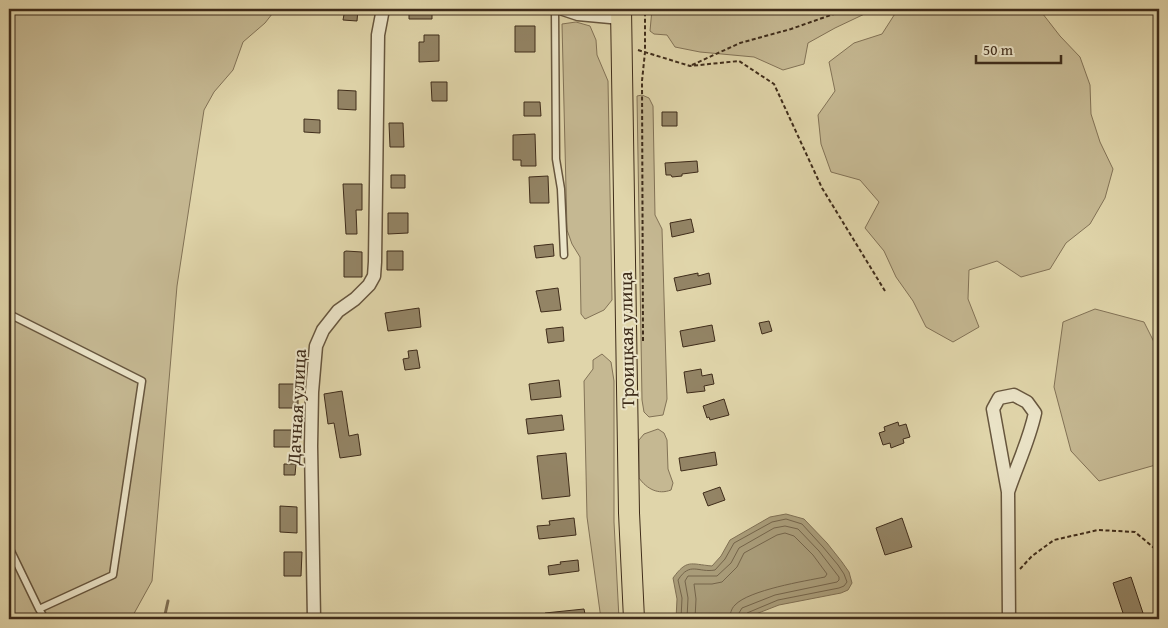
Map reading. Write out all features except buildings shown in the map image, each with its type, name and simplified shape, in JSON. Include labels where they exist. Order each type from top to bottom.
[{"type":"main road","name":"Троицкая улица","points":[[621,13],[629,513],[634,619]]},
{"type":"street","name":"Дачная улица","points":[[314,619],[310,446],[316,346],[323,330],[338,311],[355,299],[369,285],[374,276],[376,262],[378,35],[383,9]]},
{"type":"street","points":[[564,9],[578,14],[621,13]]},
{"type":"street","points":[[1008,492],[1017,463],[1031,435],[1035,413],[1027,402],[1014,395],[999,398],[993,409],[1008,492],[1009,619]]},
{"type":"lane","points":[[555,9],[556,159],[561,189],[564,255]]},
{"type":"lane","points":[[9,314],[142,381],[113,575],[39,609]]},
{"type":"lane","points":[[9,547],[45,619]]},
{"type":"path","points":[[643,347],[642,81],[645,52],[645,9]]},
{"type":"path","points":[[690,66],[740,43],[791,29],[848,9]]},
{"type":"path","points":[[622,53],[645,52],[690,66],[739,62],[774,84],[822,188],[885,291]]},
{"type":"path","points":[[1008,582],[1032,556],[1054,540],[1098,530],[1135,532],[1159,552]]},
{"type":"shaded area","points":[[9,9],[276,9],[265,23],[243,42],[233,70],[214,92],[204,110],[177,286],[152,581],[131,619],[9,619]]},
{"type":"shaded area","points":[[652,9],[875,9],[808,43],[804,64],[783,70],[754,57],[700,52],[675,47],[667,35],[654,34],[650,31]]},
{"type":"shaded area","points":[[898,9],[1039,9],[1060,36],[1080,57],[1090,85],[1091,114],[1100,142],[1113,169],[1105,198],[1090,224],[1066,243],[1050,269],[1021,277],[997,261],[969,270],[968,299],[979,327],[953,342],[926,327],[913,301],[896,277],[884,251],[865,228],[879,202],[860,180],[831,172],[821,144],[818,115],[835,91],[829,62],[854,43],[882,34]]},
{"type":"shaded area","points":[[576,22],[590,26],[596,40],[597,55],[608,81],[612,300],[604,310],[585,319],[581,314],[580,257],[572,244],[567,230],[562,24]]},
{"type":"shaded area","points":[[642,95],[649,98],[653,106],[655,215],[662,229],[667,399],[663,415],[649,417],[644,412],[642,400],[637,96]]},
{"type":"shaded area","points":[[1095,309],[1144,322],[1159,352],[1159,464],[1099,481],[1071,451],[1054,387],[1063,322]]},
{"type":"shaded area","points":[[602,354],[611,362],[614,381],[614,522],[619,619],[601,619],[587,517],[584,381],[593,369],[593,360]]},
{"type":"shaded area","points":[[658,429],[664,433],[667,440],[668,469],[673,483],[671,490],[662,492],[653,490],[639,478],[639,440],[644,434]]},
{"type":"water","points":[[786,514],[804,519],[827,543],[849,572],[852,583],[848,590],[779,605],[743,619],[676,619],[677,599],[673,578],[682,568],[690,564],[712,566],[721,556],[730,540],[770,517]]},
{"type":"waterway","points":[[164,619],[168,601]]}]
